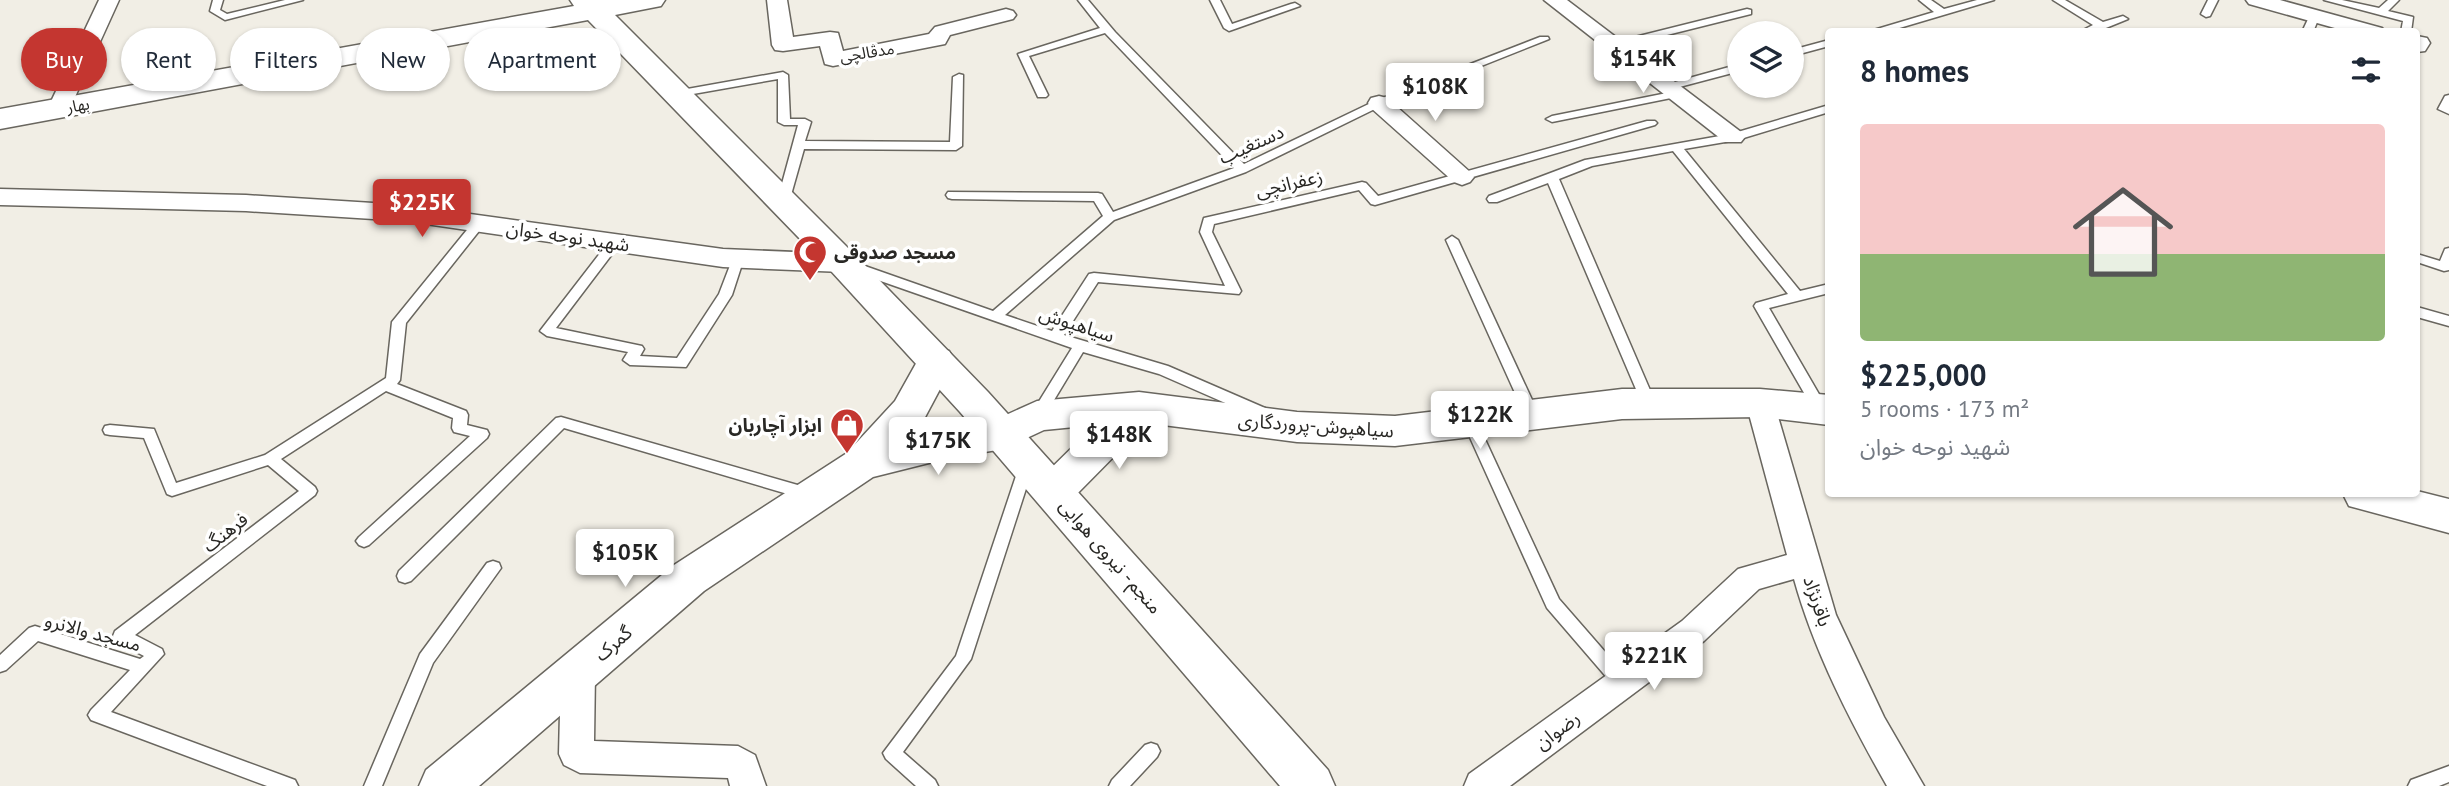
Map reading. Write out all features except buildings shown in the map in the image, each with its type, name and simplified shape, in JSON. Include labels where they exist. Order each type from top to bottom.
[{"type":"main road","name":"بهار","points":[[0,119],[590,6],[651,0]]},
{"type":"main road","name":"منجم - نیروی هوایی","points":[[590,6],[843,263],[936,362],[1023,438],[1054,491],[1311,786]]},
{"type":"main road","name":"گمرک","points":[[443,786],[689,578],[861,464],[909,411],[936,362]]},
{"type":"main road","name":"سیاهپوش-پروردگاری","points":[[1023,438],[1139,407],[1297,427],[1395,431],[1622,404],[1760,403],[1825,409]]},
{"type":"main road","points":[[1054,491],[1139,407]]},
{"type":"main road","name":"گمرک","points":[[861,464],[949,443],[1023,438]]},
{"type":"main road","points":[[2376,497],[2449,516]]},
{"type":"street","points":[[59,108],[109,0]]},
{"type":"street","name":"مدقالچی","points":[[776,0],[783,45],[830,38],[833,59],[937,39],[942,32],[1006,15]]},
{"type":"street","points":[[1555,0],[1733,137]]},
{"type":"street","points":[[2256,0],[2317,16],[2378,22]]},
{"type":"street","points":[[1379,103],[1462,177]]},
{"type":"street","name":"شهید نوحه خوان","points":[[0,197],[246,202],[405,213],[738,258],[843,263]]},
{"type":"street","name":"باقرنژاد","points":[[1760,403],[1820,615],[1872,728],[1906,786]]},
{"type":"street","name":"رضوان","points":[[1482,786],[1693,631],[1749,578],[1805,563]]},
{"type":"street","points":[[578,673],[576,754],[580,757],[738,762],[743,766],[748,786]]},
{"type":"lane","points":[[218,0],[215,11],[225,17],[298,0]]},
{"type":"lane","points":[[1083,0],[1107,29],[1242,169]]},
{"type":"lane","points":[[1215,0],[1229,28],[1294,6]]},
{"type":"lane","points":[[1924,0],[1942,12]]},
{"type":"lane","points":[[1886,28],[1989,0]]},
{"type":"lane","points":[[2058,0],[2102,26]]},
{"type":"lane","points":[[2206,14],[2213,0]]},
{"type":"lane","points":[[2378,22],[2394,0]]},
{"type":"lane","points":[[1615,45],[1747,12]]},
{"type":"lane","points":[[2096,28],[2123,19]]},
{"type":"lane","points":[[2378,22],[2409,19],[2407,28]]},
{"type":"lane","points":[[1042,95],[1023,54],[1107,29]]},
{"type":"lane","name":"دستغیب","points":[[995,316],[1110,217],[1242,169],[1379,103],[1544,39]]},
{"type":"lane","points":[[1804,50],[1825,44]]},
{"type":"lane","points":[[1552,118],[1672,90],[1727,71]]},
{"type":"lane","points":[[676,94],[783,75],[785,122],[805,122],[783,202]]},
{"type":"lane","points":[[799,145],[956,146],[959,77]]},
{"type":"lane","points":[[2449,99],[2444,109],[2449,111]]},
{"type":"lane","points":[[1493,199],[1589,163],[1733,137],[1825,109]]},
{"type":"lane","name":"زعفرانچی","points":[[1055,338],[1094,277],[1234,291],[1206,232],[1208,221],[1362,186],[1376,201],[1651,123]]},
{"type":"lane","points":[[1676,147],[1797,297]]},
{"type":"lane","points":[[1552,177],[1649,404]]},
{"type":"lane","points":[[952,195],[1098,197],[1110,217]]},
{"type":"lane","points":[[110,430],[149,433],[172,490],[270,458],[393,380],[400,322],[479,223]]},
{"type":"lane","points":[[1452,240],[1532,415]]},
{"type":"lane","points":[[615,242],[547,331],[637,349],[630,360],[681,363],[725,295],[738,258]]},
{"type":"lane","points":[[2420,259],[2444,267],[2449,252]]},
{"type":"lane","name":"سیاهپوش","points":[[843,263],[1055,338],[1163,370],[1297,427]]},
{"type":"lane","points":[[1825,289],[1762,306],[1825,409]]},
{"type":"lane","points":[[2420,313],[2449,321]]},
{"type":"lane","points":[[929,786],[892,753],[963,659],[1023,438],[1080,346]]},
{"type":"lane","points":[[364,541],[482,434],[458,428],[461,415],[385,385]]},
{"type":"lane","points":[[405,576],[561,422],[813,496]]},
{"type":"lane","points":[[1470,422],[1553,603],[1621,682]]},
{"type":"lane","name":"فرهنگ","points":[[143,667],[156,654],[121,636],[310,491],[270,458]]},
{"type":"lane","points":[[373,786],[426,659],[493,568]]},
{"type":"lane","name":"مسجد والانرو","points":[[0,665],[35,633],[143,667]]},
{"type":"lane","points":[[143,667],[97,715],[289,786]]},
{"type":"lane","points":[[1118,786],[1151,751]]},
{"type":"lane","points":[[2417,786],[2449,774]]},
{"type":"place","name":"مسجد صدوقی","points":[[810,282]]},
{"type":"place","name":"ابزار آچاربان","points":[[847,455]]}]
